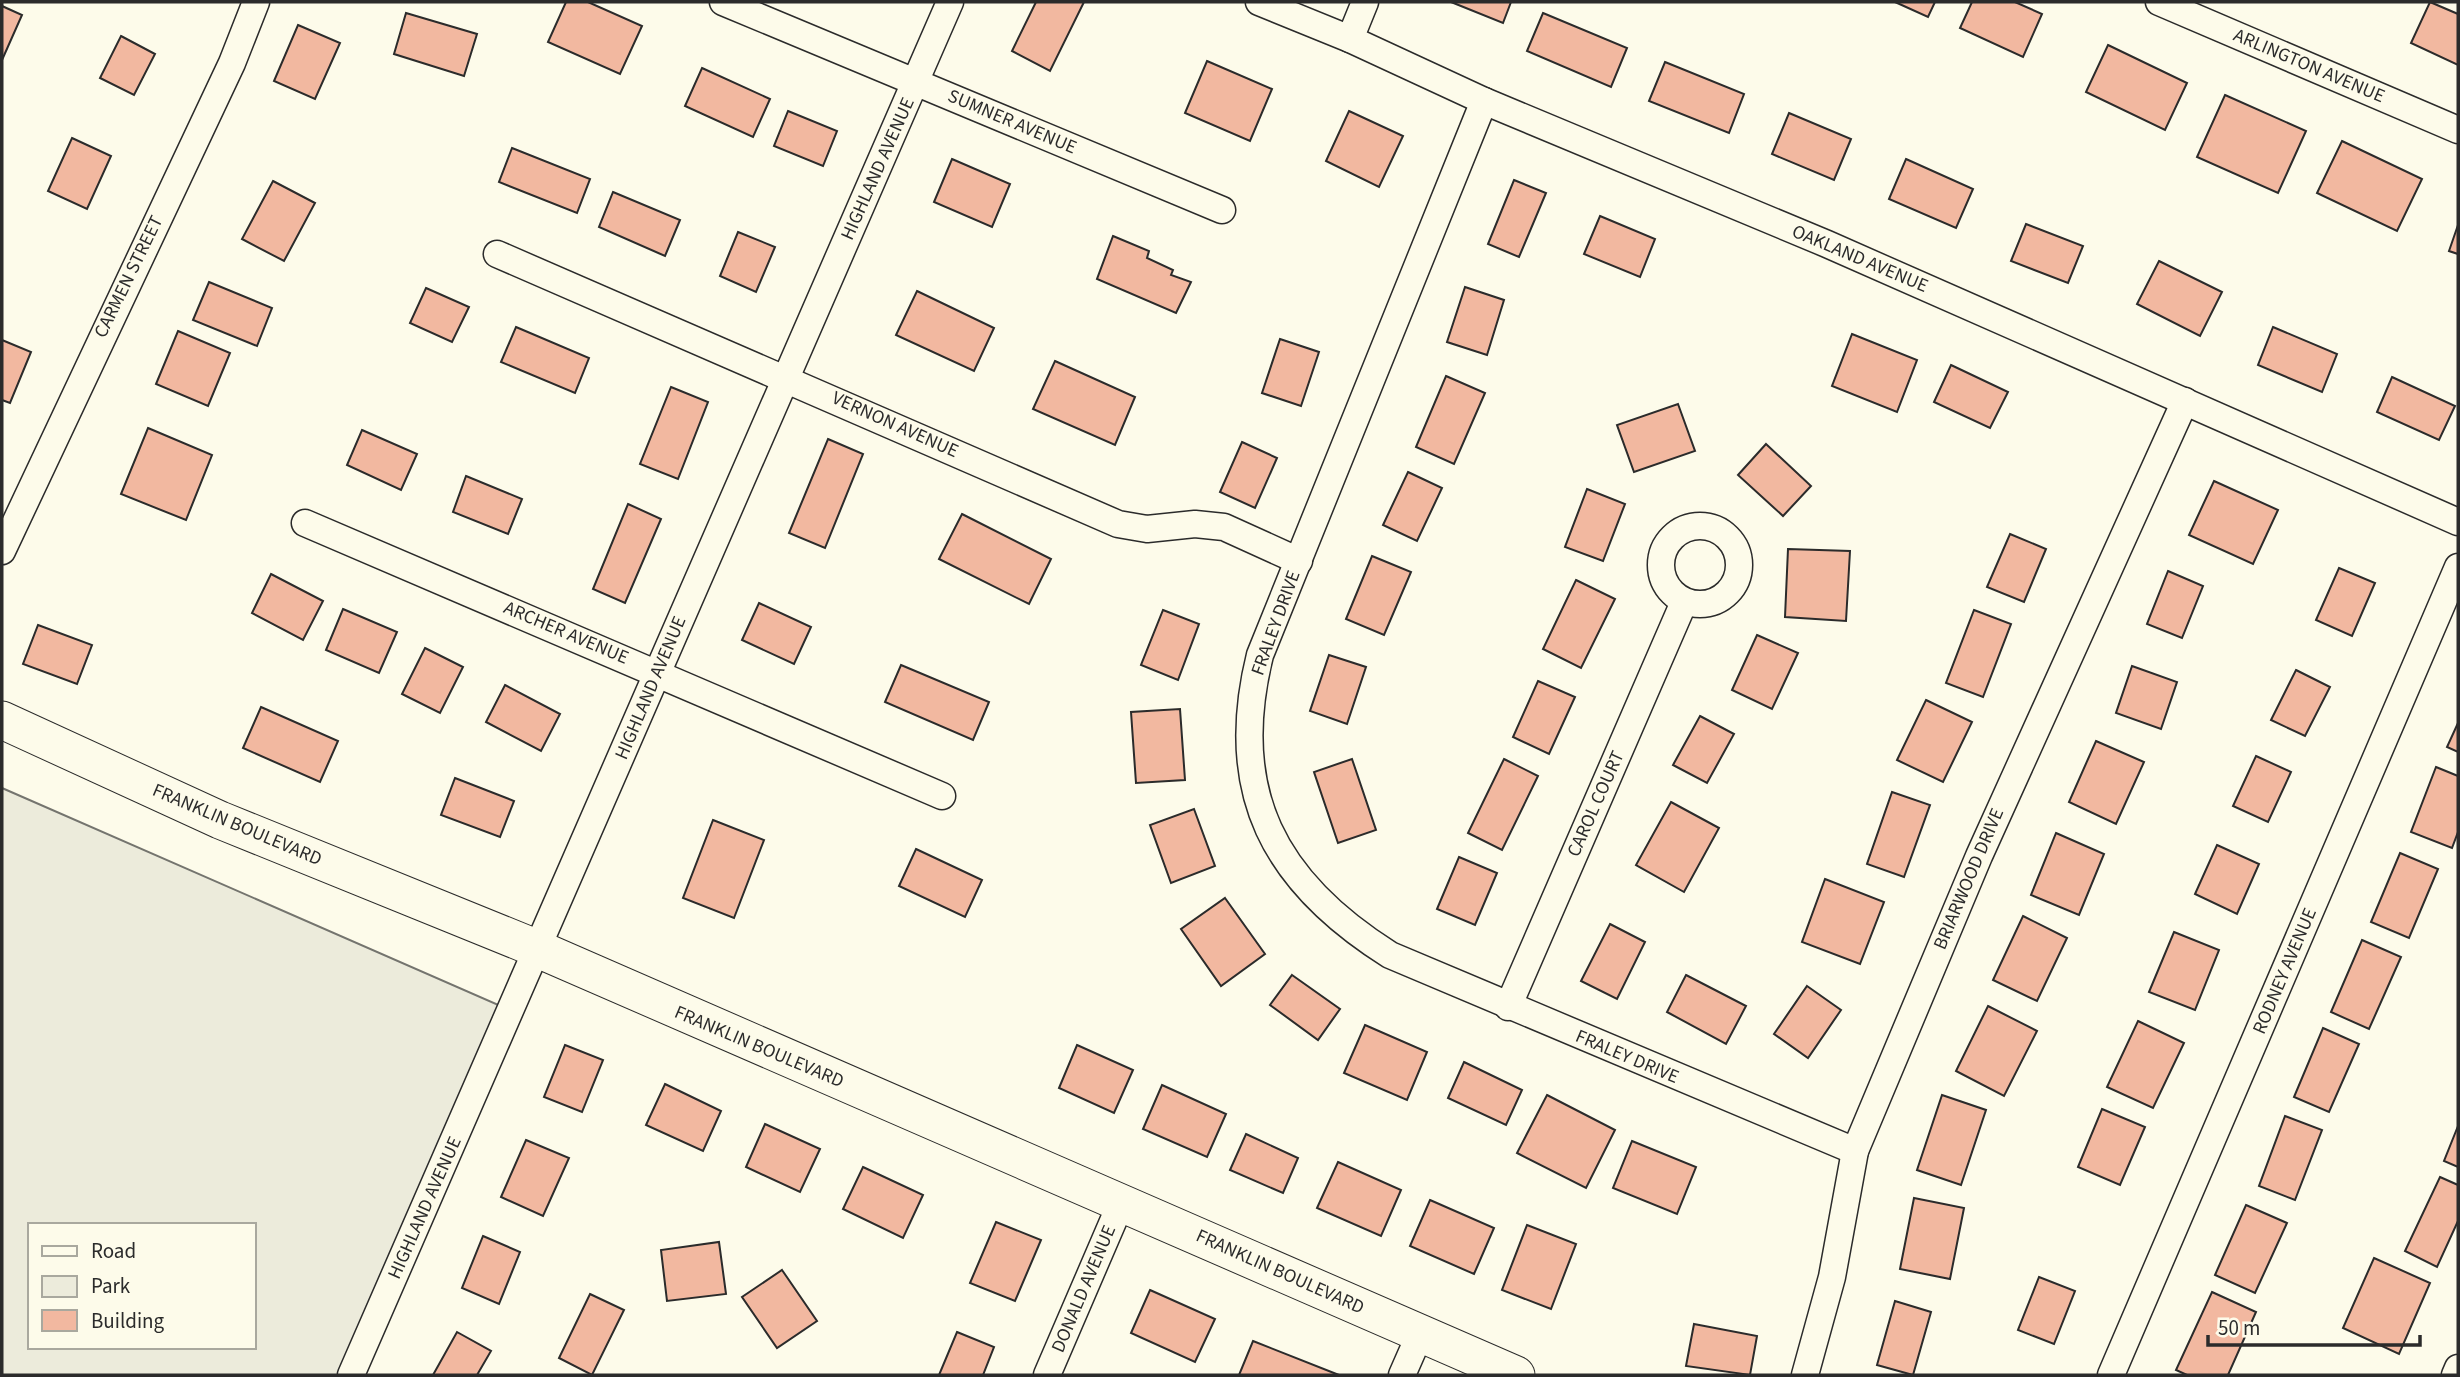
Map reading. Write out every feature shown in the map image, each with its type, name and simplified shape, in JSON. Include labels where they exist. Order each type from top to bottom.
[{"type":"street","name":"CARMEN STREET","points":[[2,551],[232,62],[256,2]]},
{"type":"street","name":"SUMNER AVENUE","points":[[723,2],[1222,210]]},
{"type":"street","name":"HIGHLAND AVENUE","points":[[351,1375],[950,2]]},
{"type":"street","name":"OAKLAND AVENUE","points":[[1259,2],[1350,38],[1484,102],[1827,244],[2458,522]]},
{"type":"street","points":[[1350,38],[1366,2]]},
{"type":"street","name":"ARLINGTON AVENUE","points":[[2159,2],[2458,130]]},
{"type":"street","name":"FRALEY DRIVE","points":[[1484,102],[1260,655],[1249,700],[1248,753],[1260,812],[1297,877],[1320,903],[1350,930],[1390,955],[1855,1151]]},
{"type":"street","name":"VERNON AVENUE","points":[[497,254],[786,377],[1118,524],[1147,529],[1195,524],[1224,527],[1299,561]]},
{"type":"street","name":"BRIARWOOD DRIVE","points":[[1805,1375],[1832,1277],[1855,1151],[1979,856],[2185,401]]},
{"type":"street","name":"ARCHER AVENUE","points":[[305,523],[942,796]]},
{"type":"street","name":"RODNEY AVENUE","points":[[2111,1375],[2458,567]]},
{"type":"street","name":"CAROL COURT","points":[[1508,1007],[1684,602]]},
{"type":"street","name":"FRANKLIN BOULEVARD","points":[[2,720],[220,820],[538,949],[1516,1375]]},
{"type":"street","name":"DONALD AVENUE","points":[[1047,1375],[1121,1203]]},
{"type":"street","points":[[1402,1375],[1420,1334]]},
{"type":"street","points":[[2455,1375],[2458,1368]]},
{"type":"green space","points":[[2,788],[503,1007],[345,1375],[2,1375]]},
{"type":"building","points":[[566,2],[588,2],[642,26],[620,74],[548,42]]},
{"type":"building","points":[[1036,2],[1084,2],[1050,71],[1012,51]]},
{"type":"building","points":[[1451,2],[1511,2],[1503,23]]},
{"type":"building","points":[[1895,2],[1935,2],[1928,17]]},
{"type":"building","points":[[1972,2],[2015,2],[2042,14],[2023,57],[1960,28]]},
{"type":"building","points":[[2430,2],[2458,14],[2458,65],[2411,43]]},
{"type":"building","points":[[2,6],[22,15],[2,60]]},
{"type":"building","points":[[406,13],[477,34],[464,76],[394,54]]},
{"type":"building","points":[[1543,13],[1627,48],[1611,87],[1527,51]]},
{"type":"building","points":[[298,25],[340,43],[315,99],[274,81]]},
{"type":"building","points":[[121,36],[155,54],[134,95],[100,78]]},
{"type":"building","points":[[2108,45],[2187,83],[2165,130],[2086,92]]},
{"type":"building","points":[[1207,61],[1272,89],[1250,141],[1185,113]]},
{"type":"building","points":[[1665,62],[1744,94],[1729,133],[1649,101]]},
{"type":"building","points":[[702,68],[770,99],[753,137],[685,106]]},
{"type":"building","points":[[2225,95],[2306,131],[2278,193],[2197,157]]},
{"type":"building","points":[[788,111],[837,131],[823,166],[774,146]]},
{"type":"building","points":[[1349,111],[1403,136],[1379,187],[1326,161]]},
{"type":"building","points":[[1789,113],[1851,139],[1834,180],[1772,154]]},
{"type":"building","points":[[72,138],[111,156],[87,209],[48,191]]},
{"type":"building","points":[[2342,141],[2422,179],[2397,231],[2317,193]]},
{"type":"building","points":[[512,148],[590,179],[577,213],[499,182]]},
{"type":"building","points":[[952,159],[1010,184],[992,227],[934,202]]},
{"type":"building","points":[[1906,159],[1973,189],[1956,228],[1889,199]]},
{"type":"building","points":[[1514,180],[1546,193],[1519,257],[1488,244]]},
{"type":"building","points":[[273,181],[315,203],[284,261],[242,239]]},
{"type":"building","points":[[613,192],[680,220],[665,256],[599,227]]},
{"type":"building","points":[[1600,216],[1655,239],[1640,277],[1584,254]]},
{"type":"building","points":[[2026,224],[2083,246],[2068,283],[2011,261]]},
{"type":"building","points":[[2458,225],[2458,254],[2449,251]]},
{"type":"building","points":[[738,232],[775,247],[756,292],[720,276]]},
{"type":"building","points":[[1113,236],[1149,251],[1147,258],[1173,270],[1171,275],[1191,282],[1176,313],[1097,279]]},
{"type":"building","points":[[2159,261],[2222,292],[2200,336],[2137,304]]},
{"type":"building","points":[[209,282],[272,308],[257,346],[193,320]]},
{"type":"building","points":[[1465,287],[1504,300],[1487,355],[1447,342]]},
{"type":"building","points":[[426,288],[469,307],[452,342],[410,323]]},
{"type":"building","points":[[917,291],[994,328],[974,371],[896,335]]},
{"type":"building","points":[[516,327],[589,358],[575,393],[501,362]]},
{"type":"building","points":[[2273,327],[2337,354],[2322,392],[2258,365]]},
{"type":"building","points":[[178,331],[230,353],[208,406],[156,384]]},
{"type":"building","points":[[1852,334],[1917,360],[1897,412],[1832,386]]},
{"type":"building","points":[[1280,339],[1319,352],[1301,406],[1262,393]]},
{"type":"building","points":[[2,340],[31,352],[10,403],[2,400]]},
{"type":"building","points":[[1055,361],[1135,397],[1115,445],[1033,409]]},
{"type":"building","points":[[1951,365],[2008,392],[1990,428],[1934,402]]},
{"type":"building","points":[[1446,376],[1485,393],[1454,464],[1416,447]]},
{"type":"building","points":[[2392,377],[2455,406],[2439,440],[2377,412]]},
{"type":"building","points":[[671,387],[708,402],[678,479],[640,464]]},
{"type":"building","points":[[1678,404],[1695,451],[1634,472],[1617,425]]},
{"type":"building","points":[[148,428],[212,455],[186,520],[121,494]]},
{"type":"building","points":[[362,430],[417,454],[401,490],[347,465]]},
{"type":"building","points":[[828,439],[863,454],[825,548],[789,533]]},
{"type":"building","points":[[1242,442],[1277,458],[1255,508],[1220,492]]},
{"type":"building","points":[[1766,444],[1811,486],[1783,516],[1738,475]]},
{"type":"building","points":[[1408,472],[1442,488],[1417,541],[1383,525]]},
{"type":"building","points":[[466,476],[522,499],[508,534],[453,512]]},
{"type":"building","points":[[2214,481],[2278,510],[2253,564],[2189,535]]},
{"type":"building","points":[[1587,489],[1625,504],[1603,561],[1565,547]]},
{"type":"building","points":[[628,504],[661,519],[625,603],[593,589]]},
{"type":"building","points":[[962,514],[1051,559],[1029,604],[939,559]]},
{"type":"building","points":[[2010,534],[2046,549],[2024,602],[1987,587]]},
{"type":"building","points":[[1788,549],[1850,551],[1846,621],[1785,617]]},
{"type":"building","points":[[1372,556],[1411,572],[1384,635],[1346,619]]},
{"type":"building","points":[[2339,568],[2375,583],[2352,636],[2316,620]]},
{"type":"building","points":[[2168,571],[2203,586],[2182,638],[2147,624]]},
{"type":"building","points":[[271,574],[323,601],[303,640],[252,613]]},
{"type":"building","points":[[1576,580],[1615,599],[1581,668],[1543,649]]},
{"type":"building","points":[[759,603],[811,627],[794,664],[742,640]]},
{"type":"building","points":[[343,609],[397,632],[379,673],[326,650]]},
{"type":"building","points":[[1163,610],[1199,624],[1178,680],[1141,665]]},
{"type":"building","points":[[1974,610],[2011,624],[1983,697],[1946,683]]},
{"type":"building","points":[[38,625],[92,645],[77,684],[23,664]]},
{"type":"building","points":[[1757,635],[1798,653],[1772,709],[1732,690]]},
{"type":"building","points":[[425,648],[463,667],[440,713],[402,694]]},
{"type":"building","points":[[1329,655],[1366,667],[1347,724],[1310,711]]},
{"type":"building","points":[[901,665],[989,702],[973,740],[885,702]]},
{"type":"building","points":[[2132,666],[2177,682],[2161,729],[2116,713]]},
{"type":"building","points":[[2296,670],[2330,687],[2305,736],[2271,720]]},
{"type":"building","points":[[1538,681],[1575,697],[1549,754],[1513,737]]},
{"type":"building","points":[[505,685],[560,714],[541,751],[486,722]]},
{"type":"building","points":[[1926,700],[1972,722],[1943,782],[1897,760]]},
{"type":"building","points":[[261,707],[338,741],[320,782],[243,748]]},
{"type":"building","points":[[1180,709],[1185,780],[1136,783],[1131,712]]},
{"type":"building","points":[[1700,716],[1734,734],[1707,783],[1673,765]]},
{"type":"building","points":[[2458,723],[2458,752],[2447,747]]},
{"type":"building","points":[[2096,741],[2144,762],[2116,824],[2069,802]]},
{"type":"building","points":[[2256,756],[2291,772],[2268,822],[2233,806]]},
{"type":"building","points":[[1352,759],[1376,830],[1338,843],[1314,772]]},
{"type":"building","points":[[1504,759],[1538,776],[1502,850],[1468,833]]},
{"type":"building","points":[[2436,767],[2458,776],[2458,832],[2452,848],[2411,832]]},
{"type":"building","points":[[455,778],[514,801],[500,837],[441,815]]},
{"type":"building","points":[[1892,792],[1930,805],[1904,877],[1867,864]]},
{"type":"building","points":[[1671,802],[1719,828],[1684,892],[1636,865]]},
{"type":"building","points":[[1194,809],[1215,866],[1171,883],[1150,825]]},
{"type":"building","points":[[713,820],[764,840],[734,918],[683,898]]},
{"type":"building","points":[[2056,833],[2104,854],[2079,915],[2031,895]]},
{"type":"building","points":[[2217,845],[2259,864],[2237,914],[2195,894]]},
{"type":"building","points":[[916,849],[982,880],[965,917],[899,886]]},
{"type":"building","points":[[2400,853],[2438,869],[2409,938],[2371,922]]},
{"type":"building","points":[[1459,857],[1497,873],[1475,925],[1437,909]]},
{"type":"building","points":[[1825,879],[1884,902],[1860,964],[1802,942]]},
{"type":"building","points":[[1225,898],[1265,954],[1221,986],[1181,929]]},
{"type":"building","points":[[2023,916],[2067,938],[2037,1001],[1993,980]]},
{"type":"building","points":[[1610,924],[1645,942],[1617,999],[1581,981]]},
{"type":"building","points":[[2174,932],[2219,950],[2195,1010],[2149,992]]},
{"type":"building","points":[[2362,940],[2401,957],[2369,1029],[2331,1012]]},
{"type":"building","points":[[1292,975],[1340,1009],[1318,1040],[1270,1005]]},
{"type":"building","points":[[1686,975],[1746,1006],[1726,1044],[1667,1012]]},
{"type":"building","points":[[1807,986],[1841,1010],[1808,1058],[1774,1034]]},
{"type":"building","points":[[1988,1006],[2037,1031],[2004,1096],[1956,1071]]},
{"type":"building","points":[[2138,1021],[2184,1043],[2153,1108],[2107,1087]]},
{"type":"building","points":[[1365,1025],[1427,1052],[1407,1100],[1344,1073]]},
{"type":"building","points":[[2323,1028],[2359,1044],[2329,1112],[2294,1097]]},
{"type":"building","points":[[565,1045],[603,1060],[582,1112],[544,1097]]},
{"type":"building","points":[[1077,1045],[1133,1070],[1114,1113],[1059,1088]]},
{"type":"building","points":[[1464,1062],[1522,1090],[1506,1125],[1448,1098]]},
{"type":"building","points":[[665,1084],[721,1111],[703,1151],[646,1125]]},
{"type":"building","points":[[1162,1085],[1226,1114],[1207,1157],[1143,1129]]},
{"type":"building","points":[[1547,1095],[1615,1130],[1586,1188],[1517,1153]]},
{"type":"building","points":[[1942,1095],[1986,1110],[1961,1185],[1917,1170]]},
{"type":"building","points":[[2102,1109],[2145,1127],[2120,1185],[2078,1167]]},
{"type":"building","points":[[2285,1116],[2322,1130],[2295,1200],[2259,1186]]},
{"type":"building","points":[[765,1124],[820,1149],[800,1192],[746,1167]]},
{"type":"building","points":[[2458,1126],[2458,1167],[2444,1161]]},
{"type":"building","points":[[1246,1134],[1298,1158],[1283,1193],[1230,1170]]},
{"type":"building","points":[[526,1140],[569,1158],[543,1216],[501,1197]]},
{"type":"building","points":[[1632,1141],[1696,1167],[1677,1214],[1613,1188]]},
{"type":"building","points":[[1338,1162],[1401,1190],[1381,1236],[1317,1208]]},
{"type":"building","points":[[863,1167],[923,1195],[903,1238],[843,1209]]},
{"type":"building","points":[[2440,1177],[2458,1185],[2458,1221],[2437,1267],[2405,1251]]},
{"type":"building","points":[[1914,1198],[1964,1208],[1950,1279],[1900,1269]]},
{"type":"building","points":[[1430,1200],[1494,1228],[1474,1274],[1410,1246]]},
{"type":"building","points":[[2246,1205],[2287,1223],[2255,1293],[2215,1275]]},
{"type":"building","points":[[996,1222],[1041,1240],[1015,1301],[970,1283]]},
{"type":"building","points":[[1527,1225],[1576,1244],[1551,1309],[1502,1290]]},
{"type":"building","points":[[483,1236],[520,1252],[499,1304],[462,1288]]},
{"type":"building","points":[[719,1242],[726,1294],[667,1301],[661,1250]]},
{"type":"building","points":[[2374,1258],[2430,1283],[2399,1354],[2343,1328]]},
{"type":"building","points":[[782,1270],[817,1321],[777,1348],[742,1297]]},
{"type":"building","points":[[2039,1277],[2075,1291],[2054,1344],[2018,1330]]},
{"type":"building","points":[[1150,1290],[1215,1319],[1195,1362],[1131,1333]]},
{"type":"building","points":[[2212,1292],[2256,1312],[2228,1375],[2187,1375],[2176,1370]]},
{"type":"building","points":[[590,1294],[624,1310],[592,1375],[559,1358]]},
{"type":"building","points":[[1895,1301],[1931,1312],[1913,1375],[1877,1365]]},
{"type":"building","points":[[1694,1324],[1757,1336],[1750,1375],[1686,1366]]},
{"type":"building","points":[[457,1332],[491,1351],[477,1375],[433,1375]]},
{"type":"building","points":[[957,1332],[994,1347],[983,1375],[939,1375]]},
{"type":"building","points":[[1253,1341],[1339,1375],[1239,1375]]}]
